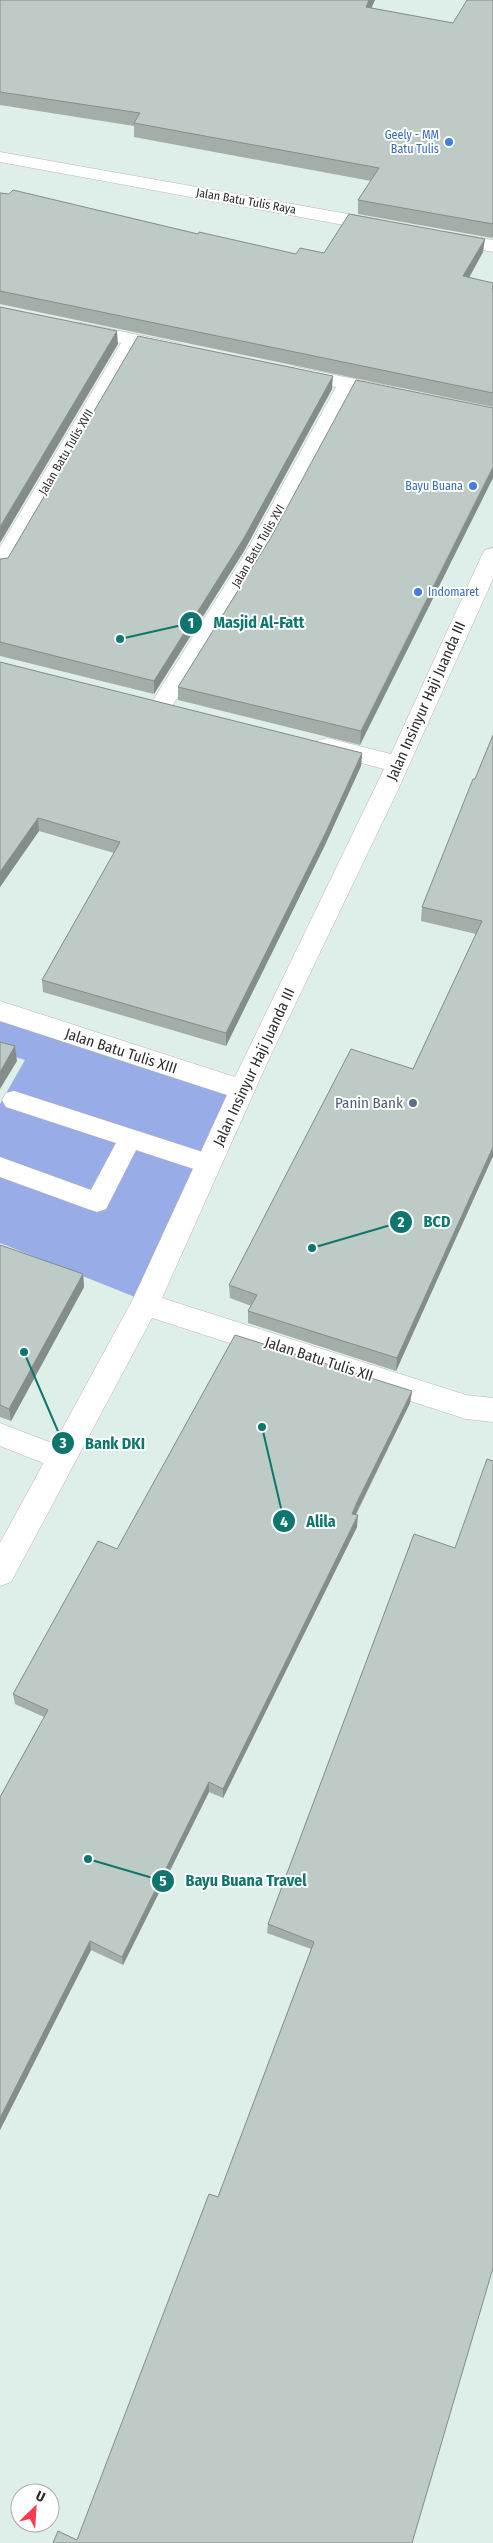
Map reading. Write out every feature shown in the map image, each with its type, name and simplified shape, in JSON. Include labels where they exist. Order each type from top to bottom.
[{"type":"street","name":"Jalan Batu Tulis Raya","points":[[0,157],[396,229]]},
{"type":"street","points":[[425,234],[493,246]]},
{"type":"street","points":[[66,326],[192,351]]},
{"type":"street","name":"Jalan Batu Tulis XVII","points":[[0,566],[133,339]]},
{"type":"street","points":[[280,369],[406,396]]},
{"type":"street","name":"Jalan Batu Tulis XVI","points":[[161,705],[257,552],[348,383]]},
{"type":"street","name":"Jalan Insinyur Haji Juanda III","points":[[2,1564],[145,1304],[242,1090],[397,764],[493,555]]},
{"type":"street","points":[[305,740],[397,764]]},
{"type":"street","name":"Jalan Batu Tulis XIII","points":[[0,1011],[242,1090]]},
{"type":"street","name":"Jalan Batu Tulis XII","points":[[145,1304],[466,1407],[493,1410]]},
{"type":"lane","points":[[14,1100],[208,1164]]},
{"type":"lane","points":[[0,1167],[97,1202],[130,1139]]},
{"type":"lane","points":[[0,1434],[61,1458]]},
{"type":"shaded area","points":[[0,1015],[242,1097],[140,1299],[0,1243],[0,1104],[25,1060],[0,1052]]},
{"type":"building","points":[[0,0],[369,0],[366,7],[453,23],[467,0],[493,0],[493,224],[358,200],[379,168],[134,123],[140,113],[0,92]]},
{"type":"building","points":[[13,190],[198,234],[199,232],[296,254],[300,248],[324,253],[349,214],[485,239],[463,276],[493,283],[493,393],[0,291],[0,193],[9,194]]},
{"type":"building","points":[[0,307],[117,331],[0,527]]},
{"type":"building","points":[[138,336],[333,376],[244,538],[154,681],[0,642],[0,559],[8,558]]},
{"type":"building","points":[[356,380],[493,408],[493,467],[361,731],[178,687],[270,539]]},
{"type":"building","points":[[0,662],[362,753],[326,832],[226,1033],[42,980],[120,842],[38,818],[0,872]]},
{"type":"building","points":[[493,735],[493,1147],[397,1358],[248,1311],[257,1295],[229,1285],[351,1049],[413,1069],[482,921],[422,907],[473,779],[475,779]]},
{"type":"building","points":[[0,1042],[15,1046],[0,1072]]},
{"type":"building","points":[[0,1245],[83,1274],[9,1409],[0,1405]]},
{"type":"building","points":[[235,1335],[412,1391],[352,1514],[358,1515],[223,1789],[209,1782],[122,1957],[90,1941],[0,2118],[0,1797],[48,1710],[13,1694],[98,1541],[117,1549]]},
{"type":"building","points":[[487,1459],[493,1461],[493,2268],[412,2543],[53,2543],[57,2533],[60,2532],[77,2540],[209,2194],[218,2197],[314,1942],[268,1924],[414,1534],[455,1548]]},
{"type":"place","name":"Geely - MM Batu Tulis","points":[[449,142]]},
{"type":"place","name":"Bayu Buana","points":[[473,486]]},
{"type":"place","name":"Indomaret","points":[[418,592]]},
{"type":"place","name":"Masjid Al-Fatt","points":[[120,639]]},
{"type":"place","name":"Panin Bank","points":[[413,1103]]},
{"type":"place","name":"BCD","points":[[312,1248]]},
{"type":"place","name":"Bank DKI","points":[[24,1352]]},
{"type":"place","name":"Alila","points":[[262,1427]]},
{"type":"place","name":"Bayu Buana Travel","points":[[88,1859]]}]
